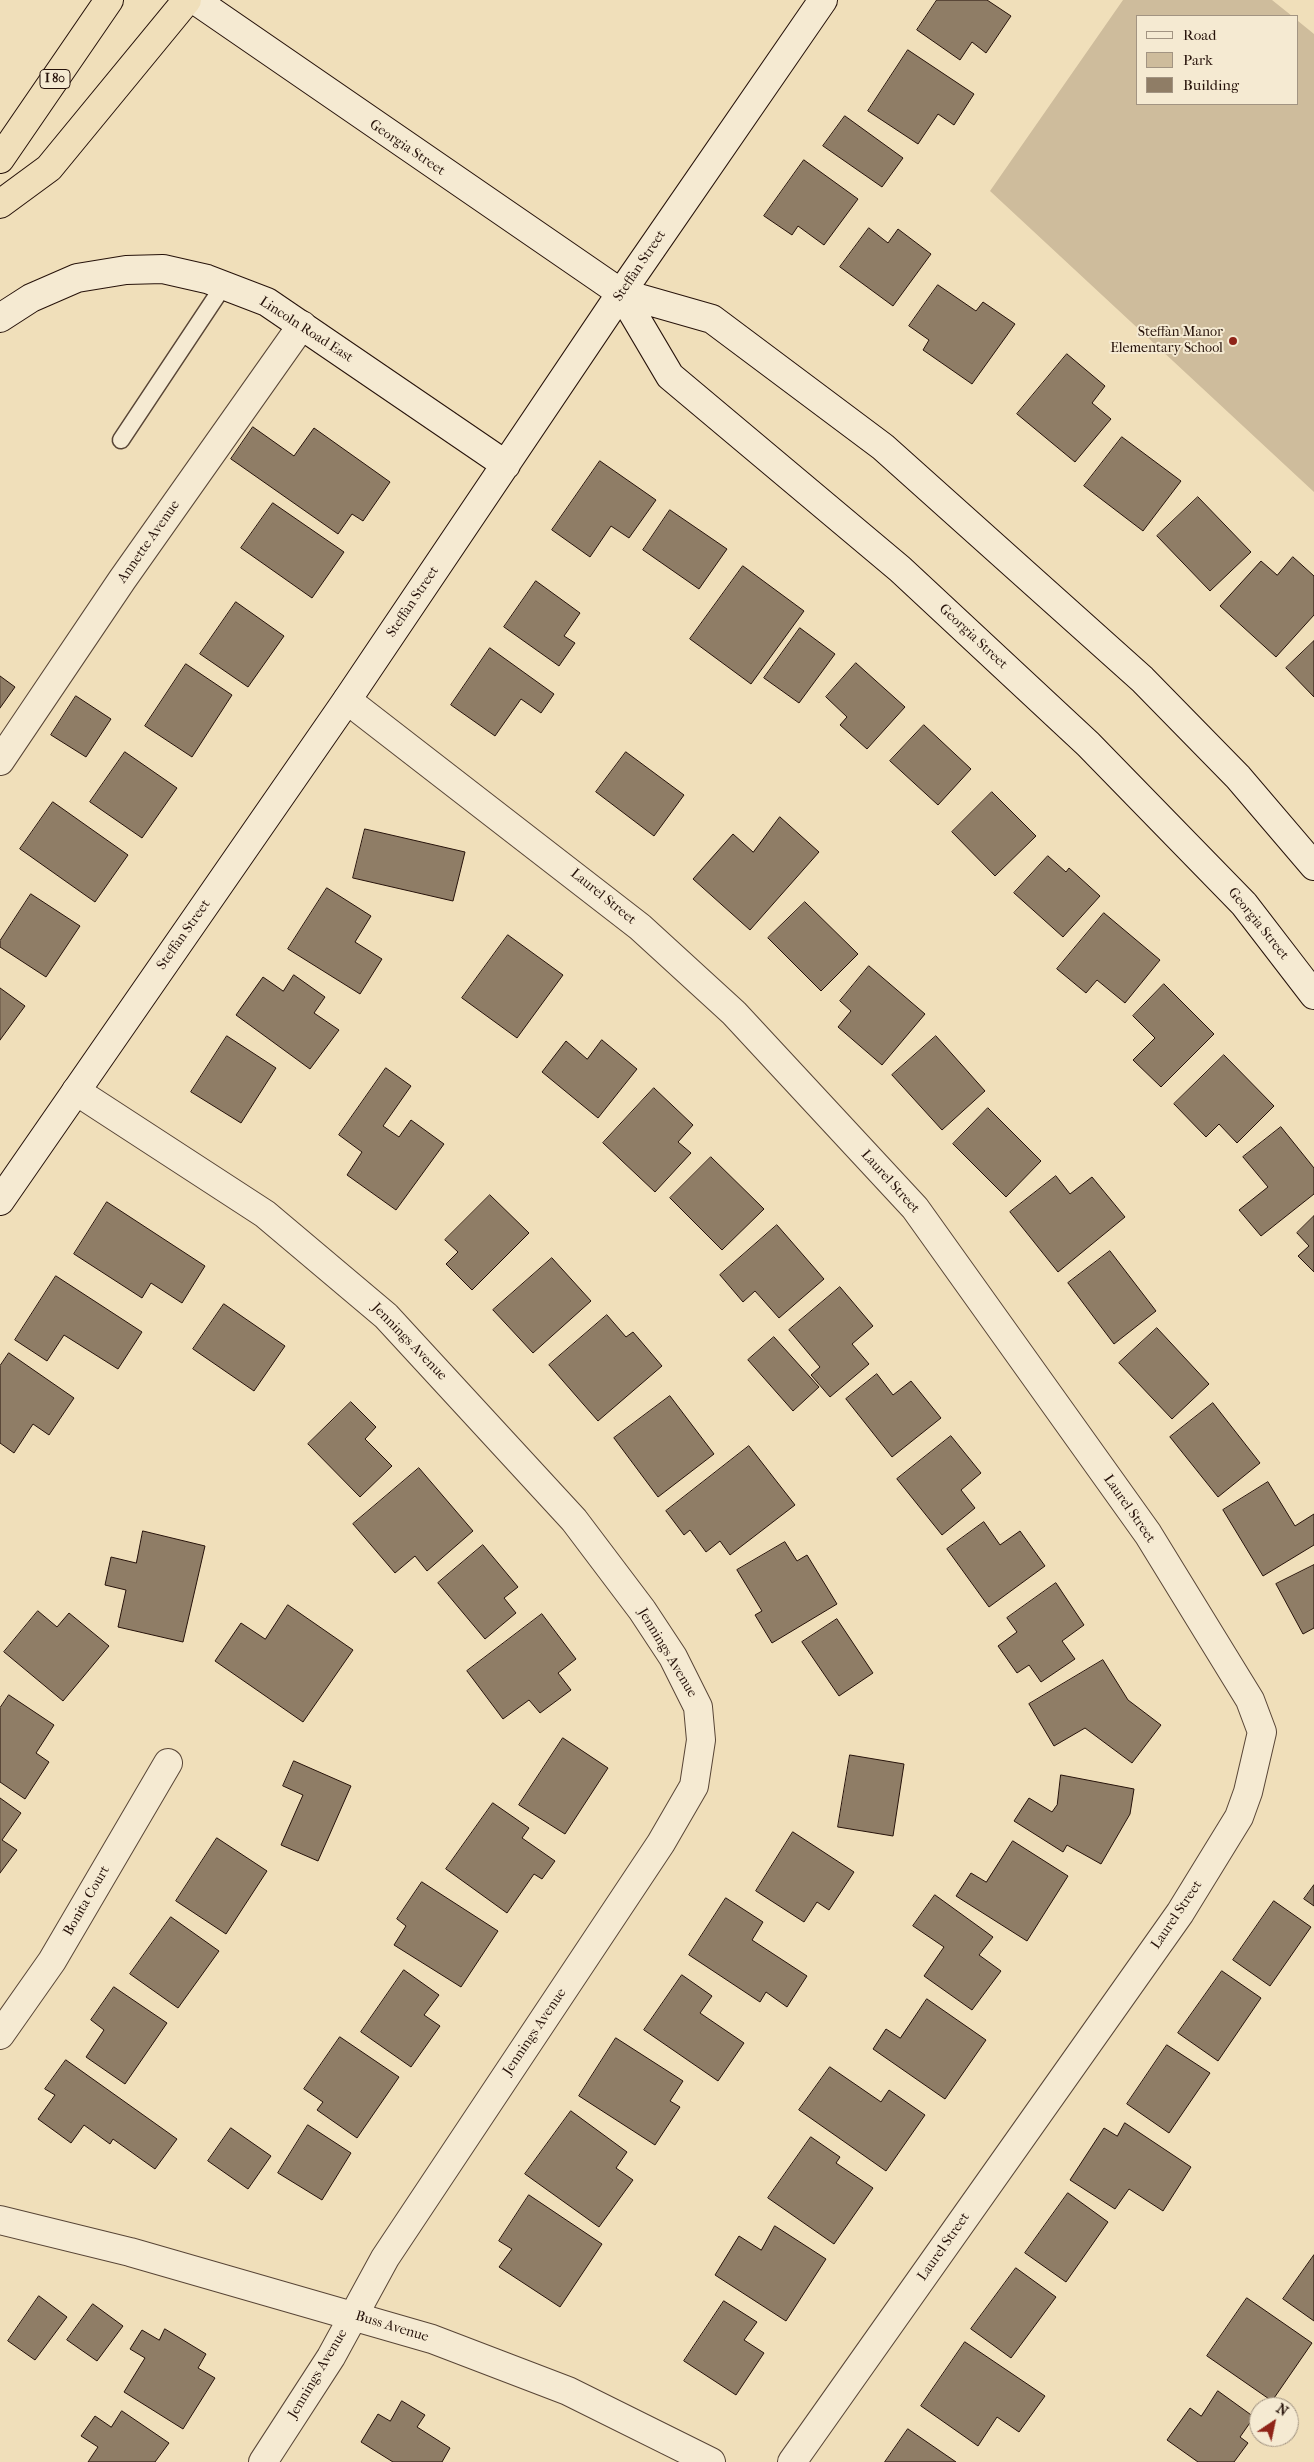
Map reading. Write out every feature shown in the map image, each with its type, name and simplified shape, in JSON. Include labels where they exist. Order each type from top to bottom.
[{"type":"highway","name":"I 80","points":[[0,159],[109,0]]},
{"type":"highway","points":[[0,204],[49,168],[187,0]]},
{"type":"street","name":"Georgia Street","points":[[194,0],[621,293],[712,318],[884,447],[1142,679],[1238,777],[1314,866]]},
{"type":"street","name":"Steffan Street","points":[[0,1201],[347,700],[621,293],[822,0]]},
{"type":"street","name":"Lincoln Road East","points":[[0,318],[30,298],[77,278],[126,270],[162,269],[207,279],[267,302],[506,465]]},
{"type":"street","name":"Georgia Street","points":[[621,293],[670,376],[900,569],[1088,744],[1244,904],[1314,996]]},
{"type":"street","name":"Annette Avenue","points":[[0,761],[122,580],[302,325]]},
{"type":"street","name":"Laurel Street","points":[[347,700],[640,927],[734,1013],[915,1208],[1148,1534],[1250,1700],[1262,1732],[1248,1792],[1239,1816],[1180,1913],[792,2462]]},
{"type":"street","name":"Jennings Avenue","points":[[76,1091],[265,1214],[386,1316],[574,1520],[642,1610],[673,1657],[698,1707],[700,1740],[694,1786],[661,1843],[385,2258],[331,2357],[263,2462]]},
{"type":"street","name":"Bonita Court","points":[[0,2034],[52,1961],[168,1764]]},
{"type":"street","name":"Buss Avenue","points":[[0,2220],[130,2252],[432,2339],[568,2391],[711,2462]]},
{"type":"lane","points":[[121,440],[224,285]]},
{"type":"green space","name":"Steffan Manor Elementary School","points":[[1123,0],[1272,0],[1291,15],[1136,15],[1136,105],[1299,105],[1299,22],[1314,34],[1314,492],[990,191]]},
{"type":"building","points":[[937,0],[987,0],[1011,16],[986,53],[972,42],[960,60],[917,30]]},
{"type":"building","points":[[908,50],[974,94],[954,125],[938,114],[918,144],[868,111]]},
{"type":"building","points":[[845,116],[903,158],[882,187],[823,146]]},
{"type":"building","points":[[804,160],[858,199],[824,245],[798,226],[792,235],[764,216]]},
{"type":"building","points":[[869,228],[888,243],[898,229],[931,254],[893,306],[840,267]]},
{"type":"building","points":[[938,285],[976,311],[983,302],[1015,324],[972,384],[923,350],[929,340],[909,326]]},
{"type":"building","points":[[1067,354],[1105,386],[1092,403],[1111,419],[1075,462],[1017,414]]},
{"type":"building","points":[[253,427],[294,456],[314,428],[390,482],[363,521],[352,514],[338,534],[231,459]]},
{"type":"building","points":[[1122,437],[1181,481],[1143,531],[1084,486]]},
{"type":"building","points":[[600,461],[656,500],[629,538],[611,526],[590,557],[552,530]]},
{"type":"building","points":[[1198,497],[1251,552],[1210,591],[1157,536]]},
{"type":"building","points":[[273,503],[344,552],[312,598],[241,548]]},
{"type":"building","points":[[670,510],[727,549],[699,589],[643,550]]},
{"type":"building","points":[[1293,557],[1314,576],[1314,615],[1276,657],[1220,606],[1261,561],[1277,575]]},
{"type":"building","points":[[743,566],[804,611],[751,684],[690,639]]},
{"type":"building","points":[[536,581],[580,613],[564,636],[575,643],[559,666],[504,627]]},
{"type":"building","points":[[236,602],[284,636],[248,687],[200,654]]},
{"type":"building","points":[[800,628],[835,654],[799,703],[764,678]]},
{"type":"building","points":[[1314,641],[1314,697],[1286,668]]},
{"type":"building","points":[[490,648],[554,694],[541,713],[521,699],[495,736],[451,705]]},
{"type":"building","points":[[856,663],[905,707],[867,749],[840,725],[847,717],[826,697]]},
{"type":"building","points":[[186,664],[232,695],[192,757],[145,726]]},
{"type":"building","points":[[0,676],[15,687],[0,708]]},
{"type":"building","points":[[76,696],[111,719],[86,757],[51,735]]},
{"type":"building","points":[[924,725],[971,769],[938,805],[890,761]]},
{"type":"building","points":[[125,752],[177,788],[142,838],[90,802]]},
{"type":"building","points":[[626,752],[684,795],[654,836],[596,792]]},
{"type":"building","points":[[992,792],[1036,836],[995,876],[952,832]]},
{"type":"building","points":[[53,802],[128,855],[95,902],[20,849]]},
{"type":"building","points":[[780,817],[819,852],[750,930],[693,879],[733,834],[753,852]]},
{"type":"building","points":[[365,829],[465,852],[453,901],[353,878]]},
{"type":"building","points":[[1048,856],[1066,872],[1069,868],[1100,896],[1063,937],[1014,893]]},
{"type":"building","points":[[327,888],[371,916],[355,942],[382,959],[360,994],[288,949]]},
{"type":"building","points":[[31,894],[80,926],[46,977],[0,947],[0,941]]},
{"type":"building","points":[[805,902],[858,954],[821,991],[768,938]]},
{"type":"building","points":[[1104,913],[1160,960],[1125,1003],[1097,980],[1086,993],[1057,969]]},
{"type":"building","points":[[508,935],[563,975],[517,1038],[462,998]]},
{"type":"building","points":[[869,966],[925,1014],[882,1065],[838,1027],[851,1011],[840,1001]]},
{"type":"building","points":[[294,975],[325,997],[314,1013],[339,1030],[310,1069],[236,1015],[263,977],[283,991]]},
{"type":"building","points":[[1164,984],[1214,1034],[1161,1087],[1133,1060],[1155,1038],[1133,1016]]},
{"type":"building","points":[[0,988],[25,1006],[0,1040]]},
{"type":"building","points":[[227,1036],[276,1068],[241,1123],[191,1092]]},
{"type":"building","points":[[936,1036],[985,1091],[942,1130],[892,1075]]},
{"type":"building","points":[[602,1040],[637,1069],[598,1118],[542,1072],[566,1041],[587,1059]]},
{"type":"building","points":[[1224,1055],[1274,1106],[1237,1143],[1219,1124],[1206,1137],[1174,1104]]},
{"type":"building","points":[[386,1068],[411,1086],[383,1126],[399,1137],[411,1120],[444,1144],[396,1210],[347,1175],[362,1152],[339,1135]]},
{"type":"building","points":[[654,1088],[693,1125],[678,1142],[691,1153],[655,1192],[603,1143]]},
{"type":"building","points":[[988,1108],[1041,1161],[1006,1197],[953,1144]]},
{"type":"building","points":[[1281,1127],[1314,1168],[1314,1194],[1261,1236],[1239,1210],[1268,1187],[1243,1157]]},
{"type":"building","points":[[711,1157],[764,1209],[722,1250],[670,1198]]},
{"type":"building","points":[[1056,1176],[1070,1194],[1092,1177],[1125,1217],[1058,1272],[1010,1212]]},
{"type":"building","points":[[490,1195],[529,1233],[472,1290],[446,1264],[458,1252],[445,1240]]},
{"type":"building","points":[[107,1202],[205,1266],[182,1303],[151,1283],[142,1298],[74,1254]]},
{"type":"building","points":[[1314,1216],[1314,1272],[1298,1256],[1309,1246],[1297,1233]]},
{"type":"building","points":[[777,1225],[824,1279],[779,1318],[755,1291],[743,1302],[720,1275]]},
{"type":"building","points":[[1110,1251],[1156,1311],[1114,1344],[1068,1283]]},
{"type":"building","points":[[552,1258],[591,1301],[533,1353],[493,1310]]},
{"type":"building","points":[[56,1276],[142,1332],[118,1369],[64,1335],[47,1361],[15,1340]]},
{"type":"building","points":[[840,1287],[873,1326],[852,1344],[869,1364],[830,1397],[811,1375],[820,1367],[789,1330]]},
{"type":"building","points":[[224,1304],[285,1346],[254,1391],[193,1349]]},
{"type":"building","points":[[607,1315],[626,1337],[633,1332],[662,1366],[598,1421],[549,1365]]},
{"type":"building","points":[[1157,1328],[1209,1384],[1172,1419],[1119,1363]]},
{"type":"building","points":[[774,1337],[819,1387],[793,1411],[748,1360]]},
{"type":"building","points":[[9,1353],[74,1398],[49,1435],[33,1424],[14,1453],[0,1443],[0,1366]]},
{"type":"building","points":[[877,1374],[893,1395],[911,1381],[941,1418],[892,1457],[846,1399]]},
{"type":"building","points":[[670,1396],[714,1454],[658,1497],[614,1438]]},
{"type":"building","points":[[351,1402],[376,1427],[365,1439],[392,1466],[360,1497],[308,1444]]},
{"type":"building","points":[[1213,1403],[1260,1463],[1218,1497],[1170,1437]]},
{"type":"building","points":[[951,1436],[981,1473],[961,1490],[975,1508],[942,1535],[897,1479]]},
{"type":"building","points":[[749,1446],[795,1505],[730,1555],[720,1541],[706,1552],[690,1530],[684,1535],[666,1511]]},
{"type":"building","points":[[419,1468],[473,1531],[427,1571],[415,1556],[395,1573],[353,1524]]},
{"type":"building","points":[[1268,1482],[1295,1526],[1314,1514],[1314,1545],[1263,1576],[1223,1510]]},
{"type":"building","points":[[984,1522],[1000,1545],[1020,1531],[1045,1566],[989,1607],[947,1549]]},
{"type":"building","points":[[143,1531],[205,1546],[183,1642],[118,1627],[126,1590],[105,1585],[111,1557],[136,1563]]},
{"type":"building","points":[[785,1542],[797,1561],[807,1555],[837,1604],[772,1643],[755,1615],[762,1611],[737,1570]]},
{"type":"building","points":[[483,1545],[518,1587],[504,1598],[516,1613],[485,1639],[438,1583]]},
{"type":"building","points":[[1314,1565],[1314,1628],[1303,1634],[1276,1584]]},
{"type":"building","points":[[1056,1583],[1084,1625],[1062,1641],[1075,1659],[1041,1682],[1029,1665],[1017,1673],[998,1646],[1017,1632],[1007,1618]]},
{"type":"building","points":[[288,1605],[353,1650],[303,1722],[215,1661],[241,1623],[265,1639]]},
{"type":"building","points":[[38,1611],[57,1627],[69,1613],[109,1646],[63,1701],[4,1652]]},
{"type":"building","points":[[542,1614],[576,1659],[558,1673],[571,1690],[540,1713],[529,1700],[503,1719],[467,1671]]},
{"type":"building","points":[[837,1619],[873,1673],[839,1696],[802,1642]]},
{"type":"building","points":[[1103,1660],[1128,1700],[1161,1725],[1132,1763],[1085,1728],[1054,1746],[1029,1704]]},
{"type":"building","points":[[9,1695],[54,1725],[36,1753],[49,1762],[25,1799],[0,1782],[0,1708]]},
{"type":"building","points":[[563,1738],[608,1768],[565,1834],[519,1805]]},
{"type":"building","points":[[850,1755],[904,1764],[893,1836],[838,1827]]},
{"type":"building","points":[[294,1761],[351,1786],[318,1861],[281,1845],[303,1795],[283,1786]]},
{"type":"building","points":[[1061,1775],[1134,1789],[1130,1814],[1101,1864],[1067,1845],[1063,1852],[1014,1821],[1029,1798],[1052,1812],[1057,1805]]},
{"type":"building","points":[[0,1798],[21,1813],[2,1840],[17,1850],[0,1873]]},
{"type":"building","points":[[493,1803],[529,1828],[522,1838],[555,1861],[542,1879],[534,1874],[507,1913],[446,1869]]},
{"type":"building","points":[[793,1832],[854,1872],[829,1910],[817,1902],[804,1922],[756,1891]]},
{"type":"building","points":[[217,1838],[267,1871],[226,1934],[176,1901]]},
{"type":"building","points":[[1013,1841],[1068,1876],[1027,1941],[956,1896],[971,1873],[986,1882]]},
{"type":"building","points":[[422,1882],[498,1931],[461,1987],[394,1945],[406,1926],[397,1919]]},
{"type":"building","points":[[1314,1885],[1314,1906],[1304,1899]]},
{"type":"building","points":[[935,1895],[993,1937],[979,1955],[1001,1971],[972,2010],[924,1976],[944,1947],[913,1926]]},
{"type":"building","points":[[726,1898],[763,1922],[752,1940],[807,1976],[787,2007],[766,1992],[760,2002],[689,1955]]},
{"type":"building","points":[[1274,1901],[1311,1927],[1270,1986],[1233,1960]]},
{"type":"building","points":[[171,1917],[219,1951],[178,2008],[130,1974]]},
{"type":"building","points":[[404,1970],[439,1995],[424,2015],[440,2026],[411,2067],[361,2032]]},
{"type":"building","points":[[1222,1971],[1261,1998],[1218,2061],[1178,2033]]},
{"type":"building","points":[[682,1975],[712,1996],[700,2013],[744,2043],[718,2081],[644,2030]]},
{"type":"building","points":[[114,1987],[167,2023],[125,2084],[86,2057],[104,2030],[91,2020]]},
{"type":"building","points":[[927,1999],[986,2040],[945,2099],[873,2049],[886,2029],[900,2038]]},
{"type":"building","points":[[340,2037],[399,2077],[357,2138],[317,2110],[323,2102],[304,2089]]},
{"type":"building","points":[[616,2038],[683,2081],[670,2101],[680,2107],[655,2145],[579,2096]]},
{"type":"building","points":[[1167,2045],[1210,2073],[1169,2133],[1127,2104]]},
{"type":"building","points":[[66,2060],[177,2139],[155,2169],[113,2139],[110,2144],[84,2125],[71,2143],[38,2119],[55,2095],[45,2089]]},
{"type":"building","points":[[830,2067],[881,2102],[889,2090],[925,2115],[886,2171],[799,2110]]},
{"type":"building","points":[[571,2111],[627,2152],[616,2168],[633,2180],[599,2227],[525,2174]]},
{"type":"building","points":[[1125,2123],[1191,2167],[1163,2211],[1129,2189],[1115,2209],[1070,2180],[1104,2128],[1117,2136]]},
{"type":"building","points":[[308,2125],[351,2153],[322,2200],[278,2173]]},
{"type":"building","points":[[231,2128],[271,2156],[248,2189],[208,2161]]},
{"type":"building","points":[[811,2137],[840,2157],[836,2163],[873,2188],[834,2244],[768,2198]]},
{"type":"building","points":[[1068,2193],[1108,2222],[1066,2282],[1025,2253]]},
{"type":"building","points":[[529,2195],[602,2244],[560,2307],[499,2267],[512,2249],[499,2241]]},
{"type":"building","points":[[775,2226],[826,2259],[786,2321],[715,2275],[739,2236],[761,2250]]},
{"type":"building","points":[[1314,2255],[1314,2321],[1283,2299]]},
{"type":"building","points":[[1016,2268],[1056,2297],[1011,2358],[971,2329]]},
{"type":"building","points":[[39,2296],[67,2317],[35,2360],[8,2341]]},
{"type":"building","points":[[1247,2298],[1312,2343],[1275,2397],[1266,2397],[1207,2356]]},
{"type":"building","points":[[724,2301],[757,2322],[744,2340],[764,2353],[736,2395],[684,2361]]},
{"type":"building","points":[[93,2304],[123,2326],[97,2361],[67,2340]]},
{"type":"building","points":[[165,2329],[206,2354],[198,2368],[215,2378],[183,2429],[124,2392],[145,2358],[130,2349],[142,2330],[159,2340]]},
{"type":"building","points":[[965,2342],[1045,2396],[1019,2432],[997,2417],[978,2446],[921,2406]]},
{"type":"building","points":[[1218,2391],[1249,2413],[1249,2424],[1240,2437],[1248,2443],[1234,2462],[1198,2462],[1167,2440],[1190,2408],[1201,2416]]},
{"type":"building","points":[[402,2401],[425,2415],[417,2427],[450,2448],[442,2462],[393,2462],[361,2442],[378,2414],[390,2421]]},
{"type":"building","points":[[122,2411],[169,2443],[155,2462],[88,2462],[98,2447],[81,2436],[95,2416],[111,2427]]},
{"type":"building","points":[[908,2429],[956,2462],[885,2462]]},
{"type":"place","name":"Steffan Manor Elementary School","points":[[1233,341]]}]
